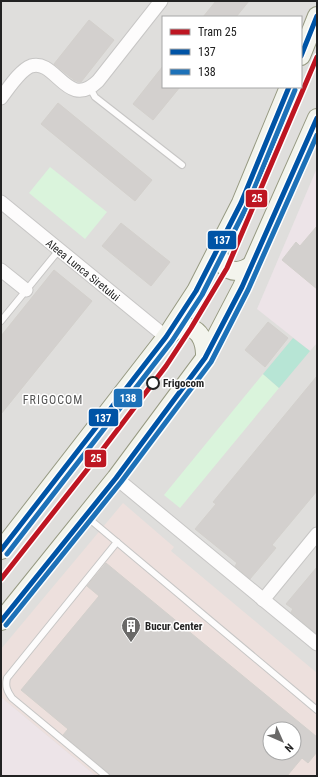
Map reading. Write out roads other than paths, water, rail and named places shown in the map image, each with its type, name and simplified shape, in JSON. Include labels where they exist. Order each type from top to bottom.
[{"type":"main road","points":[[302,54],[317,16]]},
{"type":"main road","points":[[1,550],[166,337],[196,290],[241,203],[289,88]]},
{"type":"main road","points":[[1,621],[116,478],[205,358],[233,307],[317,118]]},
{"type":"main road","points":[[217,249],[220,260],[227,268],[237,272],[252,265]]},
{"type":"main road","points":[[166,337],[179,329],[186,327],[191,328],[197,332],[204,341],[205,358]]},
{"type":"street","points":[[1,98],[22,72],[30,66],[37,65],[47,69],[72,89],[81,92],[90,88],[98,81],[161,1]]},
{"type":"street","name":"Aleea Lunca Siretului","points":[[1,202],[166,337]]},
{"type":"street","points":[[2,273],[26,290]]},
{"type":"street","points":[[116,478],[317,644]]},
{"type":"street","points":[[263,600],[317,534]]},
{"type":"lane","points":[[90,88],[95,97],[182,165]]},
{"type":"lane","points":[[1,321],[59,250]]},
{"type":"lane","points":[[86,516],[317,710]]},
{"type":"lane","points":[[106,776],[12,698],[6,689],[6,682],[7,678],[117,542]]},
{"type":"tram line","name":"25","points":[[1,579],[166,366],[191,328],[227,268],[317,57]]},
{"type":"place","name":"Frigocom","points":[[153,383]]},
{"type":"place","name":"Bucur Center","points":[[131,643]]},
{"type":"district","name":"FRIGOCOM","points":[[53,400]]}]
